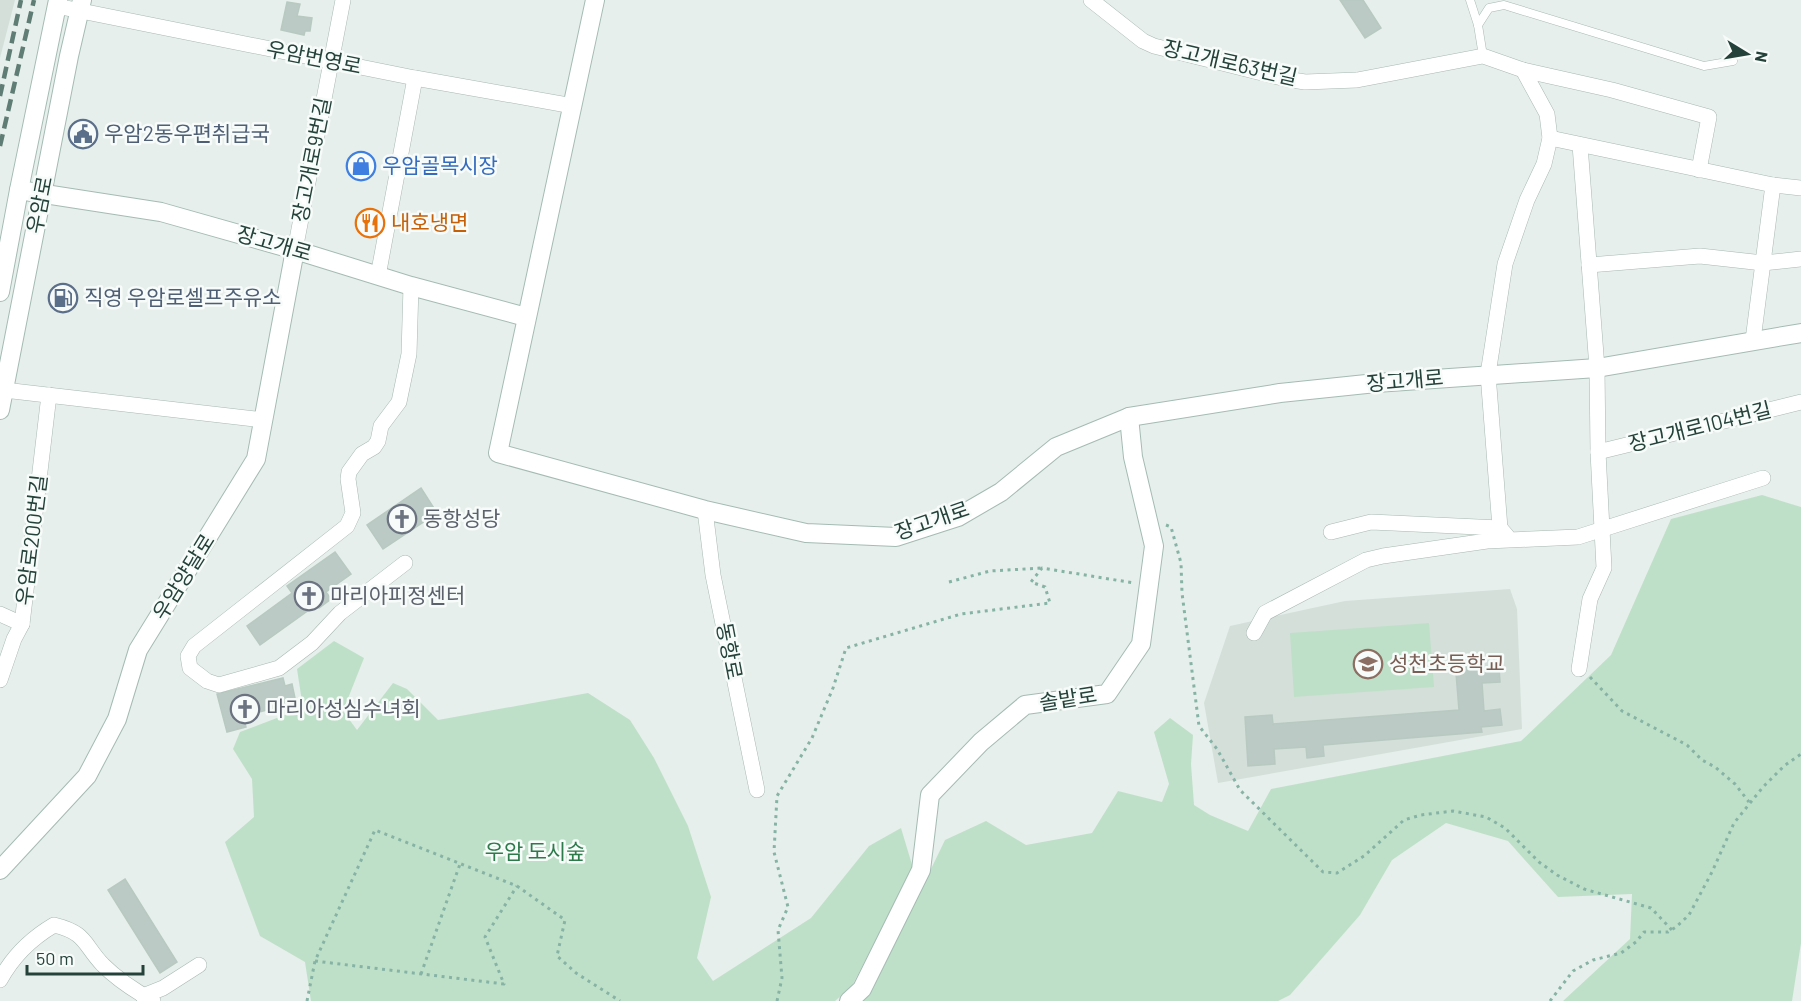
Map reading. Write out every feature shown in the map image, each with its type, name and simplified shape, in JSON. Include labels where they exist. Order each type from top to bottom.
[{"type":"street","name":"장고개로9번길","points":[[295,250],[343,0]]},
{"type":"street","name":"장고개로","points":[[595,0],[498,453],[705,510],[806,533],[896,537],[958,517],[1001,492],[1056,447],[1129,417],[1280,393],[1488,374],[1598,368],[1801,333]]},
{"type":"street","name":"장고개로63번길","points":[[1090,0],[1143,41],[1154,46],[1305,82],[1357,80],[1483,56]]},
{"type":"street","name":"우암번영로","points":[[57,3],[80,5],[415,78],[573,106]]},
{"type":"street","name":"우암로","points":[[0,292],[18,190],[57,3]]},
{"type":"street","name":"우암로","points":[[0,410],[80,5]]},
{"type":"street","points":[[1483,56],[1523,70],[1612,90],[1709,117],[1699,170]]},
{"type":"street","points":[[1512,540],[1500,528],[1488,374],[1505,264],[1527,200],[1544,164],[1550,138],[1547,114],[1523,70]]},
{"type":"street","points":[[378,276],[415,78]]},
{"type":"street","points":[[1550,138],[1773,185],[1801,188]]},
{"type":"street","points":[[1579,669],[1590,599],[1604,568],[1598,452],[1598,368],[1580,145]]},
{"type":"street","points":[[1754,340],[1773,185]]},
{"type":"street","name":"장고개로","points":[[18,190],[161,212],[411,286],[526,317]]},
{"type":"street","name":"우암양달로","points":[[0,870],[87,776],[117,719],[138,650],[256,459],[295,250]]},
{"type":"street","points":[[1589,265],[1700,255],[1763,263],[1801,259]]},
{"type":"street","points":[[405,563],[340,613],[312,643],[279,668],[219,685],[207,681],[190,668],[188,656],[194,646],[347,526],[353,513],[349,472],[362,454],[374,447],[378,441],[381,426],[399,402],[409,354],[411,286]]},
{"type":"street","points":[[4,390],[264,420]]},
{"type":"street","name":"우암로200번길","points":[[0,680],[14,639],[22,624],[49,396]]},
{"type":"street","name":"장고개로104번길","points":[[1598,452],[1801,402]]},
{"type":"street","name":"솔밭로","points":[[849,1001],[862,989],[921,870],[930,795],[981,742],[1025,705],[1107,694],[1140,644],[1154,546],[1133,457],[1129,417]]},
{"type":"street","points":[[1254,633],[1265,614],[1366,560],[1464,544],[1578,537],[1763,478]]},
{"type":"street","name":"동항로","points":[[705,510],[714,575],[757,790]]},
{"type":"street","points":[[1331,532],[1371,522],[1500,528]]},
{"type":"street","points":[[0,614],[22,624]]},
{"type":"street","points":[[0,980],[6,969],[34,936],[54,925],[72,929],[85,940],[104,966],[148,998],[199,965]]},
{"type":"lane","points":[[1470,0],[1478,25],[1483,56]]},
{"type":"lane","points":[[1478,25],[1489,8],[1504,5],[1704,66],[1733,60]]},
{"type":"path","points":[[1147,515],[1171,527],[1181,563],[1182,593],[1199,726],[1217,749],[1240,790],[1323,872],[1337,873],[1364,856],[1404,820],[1421,815],[1453,811],[1486,817],[1504,828],[1557,875],[1584,889],[1651,908],[1672,930]]},
{"type":"path","points":[[949,582],[990,571],[1042,568],[1148,586]]},
{"type":"path","points":[[777,1001],[782,978],[778,930],[788,907],[774,852],[777,796],[812,738],[833,688],[846,648],[962,614],[1050,603],[1045,586],[1031,582],[1042,568]]},
{"type":"path","points":[[1579,669],[1593,679],[1622,711],[1687,745],[1702,760],[1715,767],[1735,784],[1749,802]]},
{"type":"path","points":[[1550,1001],[1573,971],[1593,960],[1621,953],[1636,942],[1644,932],[1668,932],[1689,915],[1734,823],[1745,811],[1749,802],[1784,766],[1801,754]]},
{"type":"path","points":[[307,1001],[315,961],[375,830],[517,886],[565,920],[557,956],[576,973],[620,1001]]},
{"type":"path","points":[[421,974],[460,864]]},
{"type":"path","points":[[315,961],[504,984],[485,937],[517,886]]},
{"type":"shaded area","points":[[0,0],[15,0],[0,58]]},
{"type":"shaded area","name":"성천초등학교","points":[[1510,589],[1517,609],[1522,729],[1218,783],[1204,703],[1230,626],[1345,601]]},
{"type":"green space","points":[[1762,495],[1801,507],[1801,943],[1792,1001],[1563,1001],[1630,939],[1632,894],[1558,897],[1508,841],[1446,823],[1392,860],[1360,915],[1290,995],[1278,1001],[860,1001],[872,991],[945,840],[986,821],[1026,845],[1092,833],[1118,791],[1162,802],[1169,784],[1154,732],[1170,718],[1193,735],[1191,764],[1194,805],[1210,815],[1248,831],[1271,789],[1521,741],[1611,655],[1671,519]]},
{"type":"green space","points":[[1429,623],[1434,687],[1294,697],[1290,633]]},
{"type":"green space","name":"우암 도시숲","points":[[334,641],[364,658],[343,711],[357,730],[393,683],[407,689],[438,720],[588,693],[630,720],[654,758],[688,826],[711,897],[697,958],[713,981],[811,918],[869,846],[901,828],[913,868],[852,986],[835,1001],[311,1001],[305,962],[260,936],[225,842],[254,817],[252,779],[233,749],[240,732],[303,708],[297,669]]},
{"type":"building","points":[[1340,0],[1363,0],[1381,28],[1365,38]]},
{"type":"building","points":[[287,2],[300,4],[297,16],[312,18],[310,31],[305,31],[304,35],[281,30]]},
{"type":"building","name":"동항성당","points":[[421,488],[437,513],[383,549],[367,525]]},
{"type":"building","name":"마리아피정센터","points":[[335,552],[351,574],[326,592],[331,599],[319,608],[316,605],[260,645],[247,626],[292,593],[287,586]]},
{"type":"building","points":[[1480,659],[1481,668],[1499,667],[1500,682],[1482,683],[1484,711],[1500,709],[1502,725],[1481,727],[1482,732],[1323,745],[1324,756],[1307,758],[1306,747],[1274,749],[1275,764],[1248,766],[1245,717],[1272,715],[1273,724],[1459,710],[1455,661]]},
{"type":"building","name":"마리아성심수녀회","points":[[283,678],[285,686],[292,684],[296,703],[243,716],[246,727],[227,732],[217,694]]},
{"type":"building","points":[[125,879],[177,962],[160,973],[108,890]]},
{"type":"railway","points":[[0,96],[21,0]]},
{"type":"railway","points":[[0,146],[34,0]]},
{"type":"place","name":"우암2동우편취급국","points":[[83,134]]},
{"type":"place","name":"우암골목시장","points":[[361,166]]},
{"type":"place","name":"내호냉면","points":[[370,223]]},
{"type":"place","name":"직영 우암로셀프주유소","points":[[63,298]]},
{"type":"place","name":"동항성당","points":[[402,519]]},
{"type":"place","name":"마리아피정센터","points":[[309,596]]},
{"type":"place","name":"성천초등학교","points":[[1368,664]]},
{"type":"place","name":"마리아성심수녀회","points":[[245,709]]}]
